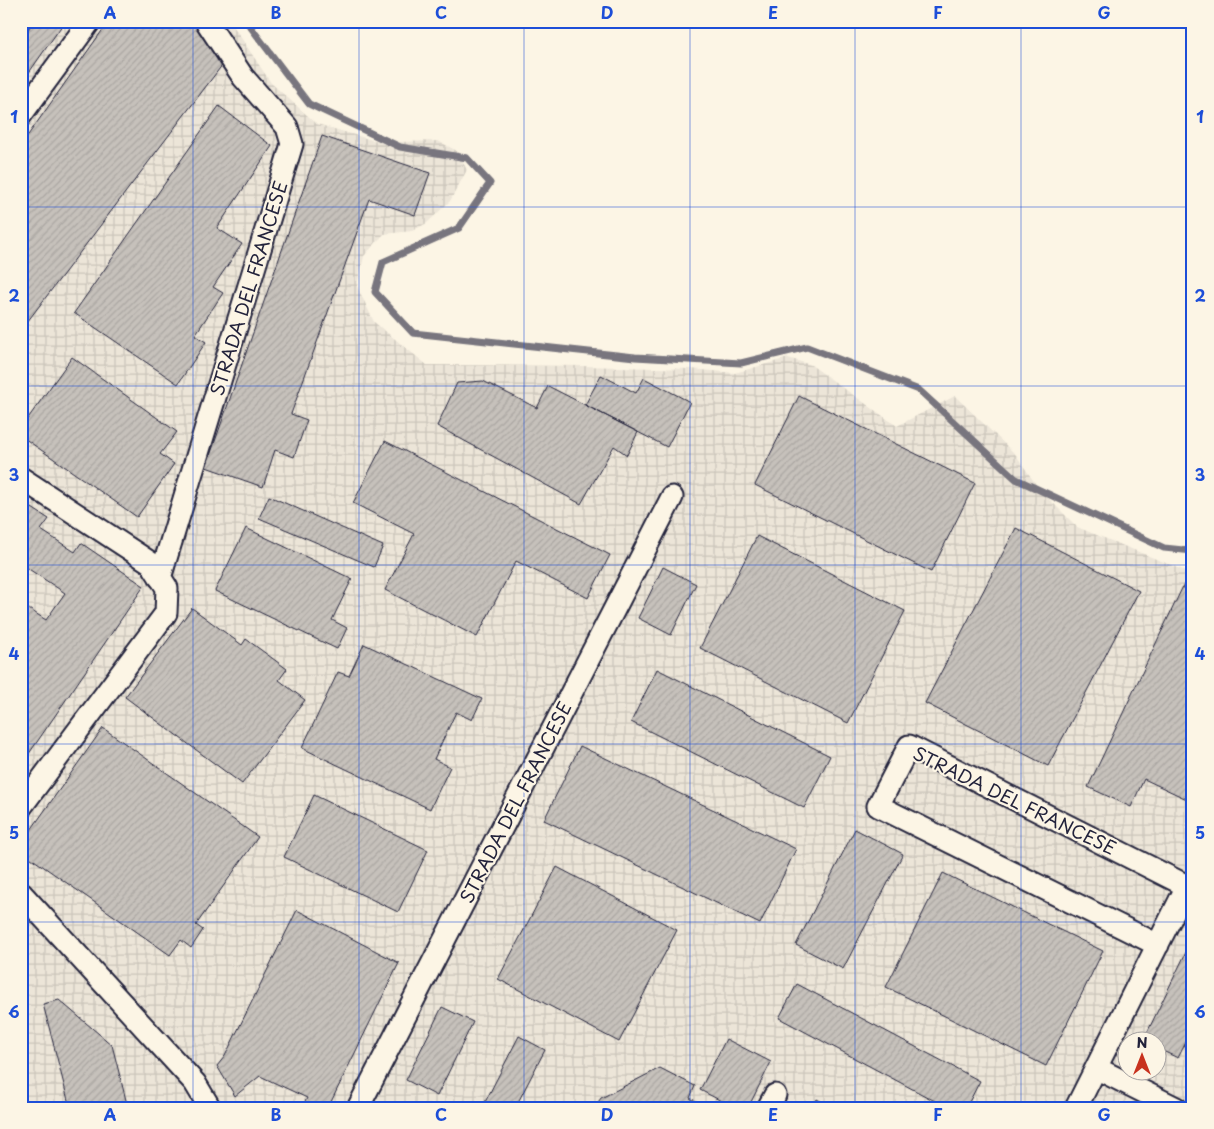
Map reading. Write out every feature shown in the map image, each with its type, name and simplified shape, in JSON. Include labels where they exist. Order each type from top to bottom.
[{"type":"street","points":[[21,115],[90,21]]},
{"type":"street","name":"STRADA DEL FRANCESE","points":[[160,578],[292,144],[287,127],[243,77],[206,21]]},
{"type":"street","points":[[21,478],[151,563],[167,588],[166,613],[21,807]]},
{"type":"street","name":"STRADA DEL FRANCESE","points":[[358,1108],[672,497]]},
{"type":"street","name":"STRADA DEL FRANCESE","points":[[1076,1108],[1158,944],[1187,886],[909,746],[878,806],[1158,944]]},
{"type":"street","points":[[21,893],[196,1083],[210,1108]]},
{"type":"street","points":[[1096,1068],[1176,1108]]},
{"type":"shaded area","points":[[21,21],[230,21],[271,83],[317,124],[372,140],[397,142],[438,141],[457,151],[467,170],[450,201],[427,223],[412,231],[384,234],[364,256],[357,286],[374,322],[427,365],[583,366],[691,369],[735,373],[788,358],[811,365],[897,426],[955,396],[1016,455],[1039,489],[1077,527],[1193,574],[1193,1108],[21,1108]]},
{"type":"building","points":[[34,21],[65,21],[21,84],[21,31],[25,34]]},
{"type":"building","points":[[109,21],[194,21],[223,64],[21,330],[21,145]]},
{"type":"building","points":[[219,106],[272,146],[217,228],[242,244],[213,287],[223,293],[195,335],[206,342],[178,384],[74,313]]},
{"type":"building","points":[[322,136],[430,173],[415,215],[369,199],[291,414],[307,420],[294,457],[275,450],[263,487],[206,467]]},
{"type":"building","points":[[72,357],[177,432],[160,454],[174,464],[137,517],[21,436],[21,428]]},
{"type":"building","points":[[601,375],[636,393],[644,378],[690,402],[667,447],[585,405]]},
{"type":"building","points":[[483,381],[537,408],[548,386],[638,432],[627,455],[614,446],[581,504],[437,426],[457,383]]},
{"type":"building","points":[[799,396],[975,483],[931,572],[755,485]]},
{"type":"building","points":[[385,441],[610,555],[588,598],[516,561],[477,637],[385,590],[414,534],[353,503]]},
{"type":"building","points":[[269,496],[383,546],[374,567],[259,518]]},
{"type":"building","points":[[21,501],[49,519],[41,530],[75,552],[81,543],[144,586],[26,758],[21,754],[21,604],[46,620],[65,593],[21,564]]},
{"type":"building","points":[[246,528],[352,579],[332,620],[347,628],[337,649],[215,591]]},
{"type":"building","points":[[1016,528],[1139,591],[1048,766],[925,703]]},
{"type":"building","points":[[757,536],[905,611],[848,723],[700,648]]},
{"type":"building","points":[[663,567],[696,584],[671,635],[638,618]]},
{"type":"building","points":[[1184,584],[1193,588],[1193,802],[1144,779],[1131,807],[1088,787]]},
{"type":"building","points":[[192,608],[242,645],[246,639],[287,669],[279,680],[305,700],[242,784],[125,697]]},
{"type":"building","points":[[364,644],[482,699],[472,720],[456,712],[434,759],[450,767],[430,809],[302,748],[338,672],[349,676]]},
{"type":"building","points":[[657,669],[830,756],[804,808],[631,722]]},
{"type":"building","points":[[103,728],[258,837],[196,925],[203,930],[191,948],[181,940],[170,955],[21,851],[21,844]]},
{"type":"building","points":[[580,746],[796,849],[760,924],[544,820]]},
{"type":"building","points":[[314,795],[428,850],[398,912],[284,857]]},
{"type":"building","points":[[855,829],[903,854],[843,969],[796,945]]},
{"type":"building","points":[[557,867],[677,930],[619,1042],[498,979]]},
{"type":"building","points":[[943,873],[1103,951],[1046,1066],[886,987]]},
{"type":"building","points":[[297,910],[399,963],[328,1108],[302,1108],[307,1098],[260,1076],[235,1096],[217,1066],[225,1056]]},
{"type":"building","points":[[1193,938],[1193,1045],[1186,1042],[1178,1058],[1166,1053],[1166,1032],[1147,1032]]},
{"type":"building","points":[[797,984],[980,1081],[966,1108],[948,1108],[779,1018]]},
{"type":"building","points":[[59,1000],[112,1045],[128,1108],[70,1108],[43,1004]]},
{"type":"building","points":[[442,1007],[473,1022],[437,1096],[406,1080]]},
{"type":"building","points":[[519,1036],[545,1050],[515,1108],[482,1108]]},
{"type":"building","points":[[726,1039],[771,1062],[748,1108],[735,1108],[700,1090]]},
{"type":"building","points":[[660,1068],[695,1086],[690,1098],[709,1108],[594,1108],[601,1098]]},
{"type":"building","points":[[817,1099],[833,1108],[813,1108]]},
{"type":"waterway","points":[[246,21],[309,104],[400,147],[467,158],[490,183],[459,228],[383,262],[375,292],[413,333],[635,357],[741,363],[807,347],[919,390],[1016,479],[1164,548],[1193,551]]}]
